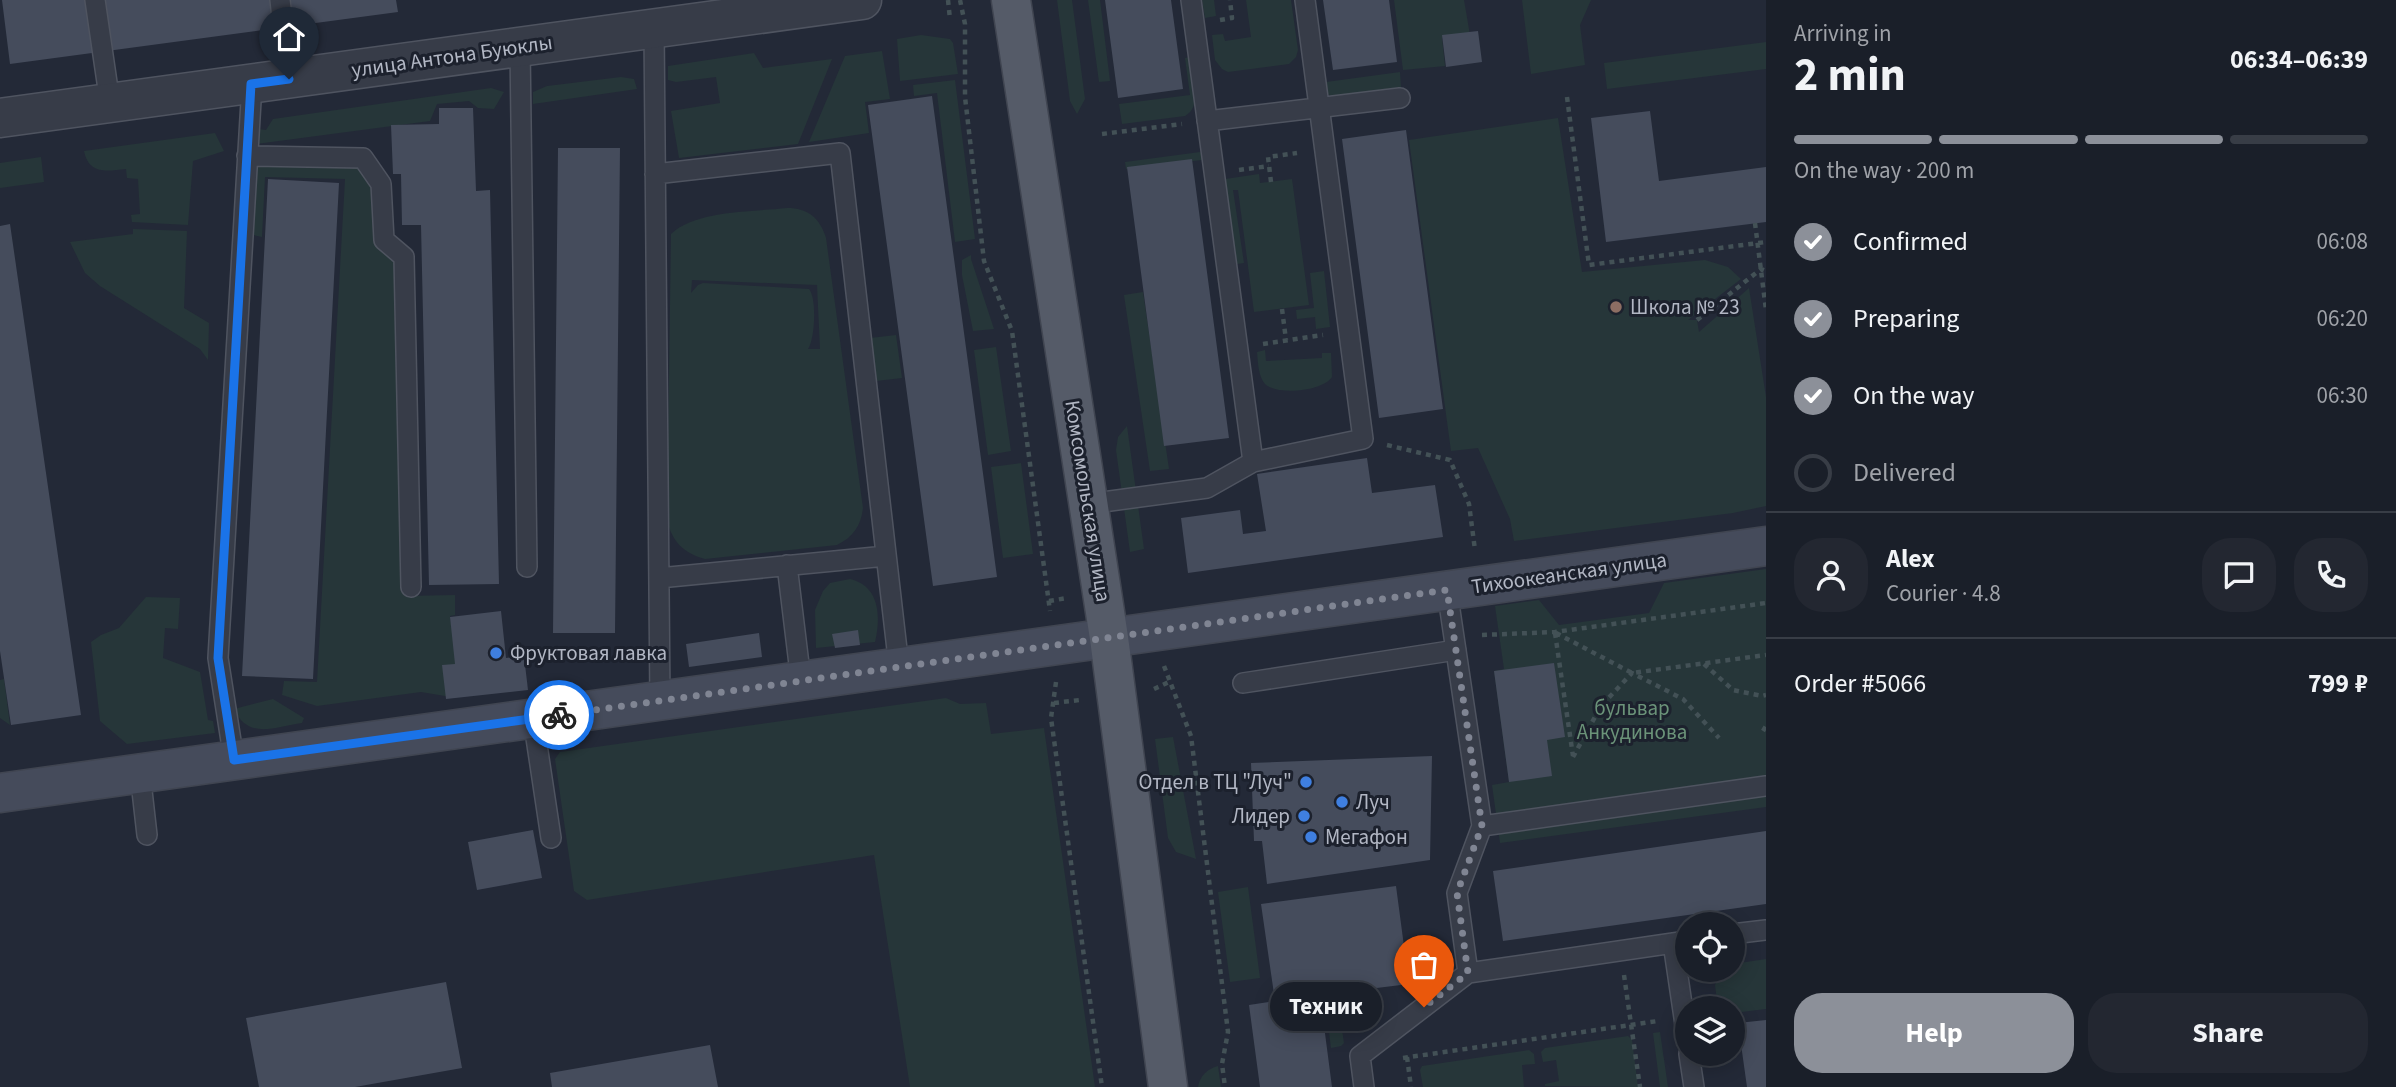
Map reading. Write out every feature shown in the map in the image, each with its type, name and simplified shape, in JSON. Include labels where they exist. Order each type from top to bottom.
[{"type":"main road","name":"Комсомольская улица","points":[[1012,0],[1109,638],[1168,1087]]},
{"type":"street","name":"улица Антона Буюклы","points":[[0,118],[862,0]]},
{"type":"street","name":"Тихоокеанская улица","points":[[0,793],[1766,546]]},
{"type":"lane","points":[[96,0],[110,103]]},
{"type":"lane","points":[[280,0],[289,79]]},
{"type":"lane","points":[[1191,0],[1253,462]]},
{"type":"lane","points":[[1088,504],[1207,488],[1253,462],[1363,439],[1305,0]]},
{"type":"lane","points":[[654,28],[660,701]]},
{"type":"lane","points":[[520,47],[527,567]]},
{"type":"lane","points":[[234,760],[218,658],[251,84]]},
{"type":"lane","points":[[1208,121],[1400,98]]},
{"type":"lane","points":[[655,174],[840,153],[899,667]]},
{"type":"lane","points":[[247,156],[363,158],[381,184],[384,240],[404,257],[411,587]]},
{"type":"lane","points":[[659,578],[886,556]]},
{"type":"lane","points":[[787,565],[801,681]]},
{"type":"lane","points":[[1447,590],[1482,826],[1457,893],[1468,973]]},
{"type":"lane","points":[[1243,683],[1456,650]]},
{"type":"lane","points":[[533,718],[551,838]]},
{"type":"lane","points":[[140,774],[147,835]]},
{"type":"lane","points":[[1482,826],[1766,786]]},
{"type":"lane","points":[[1745,932],[1766,930]]},
{"type":"lane","points":[[1364,1087],[1360,1056],[1468,973],[1675,943]]},
{"type":"lane","points":[[1691,1066],[1695,1087]]},
{"type":"path","points":[[948,0],[950,19]]},
{"type":"path","points":[[960,0],[965,24],[965,97],[984,261],[1012,331],[1050,615]]},
{"type":"path","points":[[1567,97],[1589,265],[1766,242]]},
{"type":"path","points":[[1102,134],[1208,121]]},
{"type":"path","points":[[1271,182],[1268,157],[1324,150]]},
{"type":"path","points":[[1755,223],[1766,310]]},
{"type":"path","points":[[1697,320],[1763,270]]},
{"type":"path","points":[[1282,309],[1286,340]]},
{"type":"path","points":[[1237,347],[1349,332]]},
{"type":"path","points":[[1363,439],[1450,460],[1469,504],[1476,550]]},
{"type":"path","points":[[1472,635],[1555,632],[1766,603]]},
{"type":"path","points":[[1555,632],[1573,757],[1601,706],[1632,673],[1766,655]]},
{"type":"path","points":[[1555,632],[1683,699],[1719,738]]},
{"type":"path","points":[[1704,663],[1734,690],[1766,695]]},
{"type":"path","points":[[1169,682],[1191,736],[1228,1032],[1222,1064],[1225,1087]]},
{"type":"path","points":[[1056,683],[1051,718],[1102,1087]]},
{"type":"path","points":[[1620,950],[1640,1087]]},
{"type":"path","points":[[1361,1064],[1675,1018]]},
{"type":"green space","points":[[1057,0],[1072,0],[1085,99],[1077,114],[1070,101]]},
{"type":"green space","points":[[1088,0],[1100,0],[1110,81],[1099,82]]},
{"type":"green space","points":[[1202,0],[1214,0],[1216,16],[1205,18]]},
{"type":"green space","points":[[1246,0],[1291,0],[1298,50],[1296,57],[1289,64],[1228,72],[1215,60],[1212,35],[1223,34],[1225,41],[1251,37]]},
{"type":"green space","points":[[1394,0],[1464,0],[1470,35],[1442,38],[1445,66],[1403,70]]},
{"type":"green space","points":[[1522,0],[1591,0],[1580,25],[1585,65],[1531,74]]},
{"type":"green space","points":[[921,35],[950,39],[958,74],[900,81],[897,39]]},
{"type":"green space","points":[[1766,42],[1766,69],[1607,89],[1604,63]]},
{"type":"green space","points":[[1319,43],[1326,82],[1400,72],[1401,87],[1333,97],[1324,92]]},
{"type":"green space","points":[[882,51],[890,99],[865,102],[869,133],[809,142],[845,56]]},
{"type":"green space","points":[[754,53],[763,68],[832,59],[798,144],[679,158],[671,111],[720,103],[716,77],[676,82],[668,80],[668,66]]},
{"type":"green space","points":[[1190,57],[1195,90],[1191,111],[1185,116],[1122,124],[1119,104],[1190,95],[1185,58]]},
{"type":"green space","points":[[621,77],[634,79],[637,89],[533,104],[533,92],[547,86]]},
{"type":"green space","points":[[955,80],[975,239],[955,242],[937,93],[914,96],[913,85]]},
{"type":"green space","points":[[491,88],[504,92],[494,109],[478,108],[469,101],[437,104],[430,121],[256,144],[257,129],[266,130],[273,119]]},
{"type":"green space","points":[[1558,118],[1582,272],[1705,260],[1728,267],[1741,279],[1688,320],[1697,320],[1699,332],[1749,288],[1766,397],[1766,506],[1733,513],[1514,541],[1510,519],[1478,448],[1451,451],[1409,140]]},
{"type":"green space","points":[[215,133],[224,151],[193,161],[188,225],[132,222],[131,215],[140,214],[138,179],[127,178],[126,169],[106,171],[94,168],[86,159],[84,151]]},
{"type":"green space","points":[[1203,153],[1228,301],[1222,302],[1202,160],[1126,169],[1125,162]]},
{"type":"green space","points":[[41,157],[44,182],[0,188],[0,163]]},
{"type":"green space","points":[[253,162],[359,164],[375,184],[398,260],[405,596],[455,595],[455,615],[450,616],[458,670],[451,697],[421,692],[317,706],[282,695],[284,681],[317,682],[345,179],[265,177],[262,237],[249,234]]},
{"type":"green space","points":[[1259,174],[1260,183],[1292,179],[1309,305],[1254,312],[1238,190],[1233,190],[1244,263],[1237,264],[1225,179]]},
{"type":"green space","points":[[787,208],[807,212],[817,220],[826,238],[862,514],[855,530],[837,545],[705,559],[680,545],[667,520],[671,234],[695,220],[710,216]],"holes":[[[692,280],[817,285],[820,349],[808,349],[814,319],[812,294],[809,289],[703,283],[691,293]]]},
{"type":"green space","points":[[133,229],[187,231],[184,308],[209,323],[208,360],[200,349],[100,286],[85,273],[70,242],[133,234]]},
{"type":"green space","points":[[971,255],[994,329],[973,331],[962,275],[962,260]]},
{"type":"green space","points":[[1324,271],[1330,327],[1316,329],[1315,317],[1297,319],[1296,310],[1314,308],[1310,273]]},
{"type":"green space","points":[[1143,292],[1169,469],[1150,471],[1124,295]]},
{"type":"green space","points":[[896,335],[902,378],[876,381],[870,338]]},
{"type":"green space","points":[[996,347],[1011,451],[988,455],[974,350]]},
{"type":"green space","points":[[1265,350],[1266,361],[1322,358],[1322,353],[1331,353],[1332,377],[1320,386],[1310,389],[1290,391],[1271,388],[1263,381],[1259,369],[1257,352]]},
{"type":"green space","points":[[1127,426],[1144,549],[1130,552],[1116,450],[1118,437]]},
{"type":"green space","points":[[1021,463],[1033,554],[1003,558],[991,467]]},
{"type":"green space","name":"бульвар Анкудинова","points":[[1766,569],[1766,807],[1500,843],[1492,785],[1509,782],[1494,671],[1504,669],[1495,606],[1539,600],[1559,625],[1649,613],[1664,583]]},
{"type":"green space","points":[[850,579],[860,583],[873,595],[878,613],[875,642],[816,648],[815,610],[823,591],[830,583]]},
{"type":"green space","points":[[146,597],[180,598],[178,629],[165,628],[163,658],[200,672],[208,720],[213,721],[215,733],[127,744],[100,721],[91,642],[119,628]]},
{"type":"green space","points":[[4,679],[10,725],[0,718],[0,680]]},
{"type":"green space","points":[[946,698],[960,704],[986,703],[991,734],[1044,728],[1095,1087],[910,1087],[874,855],[587,900],[574,891],[555,759],[560,752]]},
{"type":"green space","points":[[273,699],[304,718],[302,723],[272,729],[254,728],[240,719],[234,709]]},
{"type":"green space","points":[[1173,737],[1196,859],[1176,852],[1168,838],[1155,739]]},
{"type":"green space","points":[[1248,887],[1260,978],[1230,982],[1218,892]]},
{"type":"green space","points":[[1766,959],[1766,1009],[1745,1012],[1745,996],[1716,996],[1717,982],[1745,982],[1745,962]]},
{"type":"green space","points":[[1363,1003],[1365,1018],[1341,1023],[1344,1043],[1331,1048],[1326,1008]]},
{"type":"green space","points":[[1660,1032],[1668,1087],[1660,1087],[1653,1033]]},
{"type":"green space","points":[[1628,1036],[1632,1040],[1638,1087],[1545,1086],[1559,1081],[1556,1060],[1543,1062],[1541,1052],[1545,1048]]},
{"type":"green space","points":[[1529,1050],[1534,1054],[1535,1064],[1522,1065],[1524,1087],[1423,1087],[1420,1070],[1422,1066]]},
{"type":"green space","points":[[1218,1066],[1221,1087],[1198,1087],[1205,1074]]},
{"type":"building","points":[[2,0],[396,0],[398,12],[10,64]]},
{"type":"building","points":[[1105,0],[1171,0],[1183,89],[1118,98]]},
{"type":"building","points":[[1323,0],[1389,0],[1397,62],[1333,70]]},
{"type":"building","points":[[1478,31],[1482,62],[1446,67],[1442,35]]},
{"type":"building","points":[[932,96],[997,577],[933,586],[868,105]]},
{"type":"building","points":[[439,108],[473,108],[476,191],[490,190],[499,584],[429,585],[421,225],[402,225],[401,174],[393,174],[391,125],[439,124]]},
{"type":"building","points":[[1650,111],[1659,181],[1766,167],[1766,222],[1606,242],[1591,118]]},
{"type":"building","points":[[1406,130],[1443,409],[1379,418],[1342,139]]},
{"type":"building","points":[[558,148],[620,148],[615,633],[553,633]]},
{"type":"building","points":[[1192,159],[1229,438],[1164,446],[1127,167]]},
{"type":"building","points":[[268,179],[339,183],[313,679],[242,676]]},
{"type":"building","points":[[10,224],[81,715],[11,725],[0,651],[0,226]]},
{"type":"building","points":[[1367,458],[1372,493],[1435,485],[1443,537],[1188,573],[1181,518],[1240,510],[1243,534],[1266,531],[1257,474]]},
{"type":"building","points":[[501,611],[506,658],[524,656],[528,690],[446,699],[442,665],[455,664],[450,617]]},
{"type":"building","points":[[858,630],[860,645],[835,648],[832,634]]},
{"type":"building","points":[[759,633],[762,657],[689,667],[686,644]]},
{"type":"building","points":[[1554,663],[1565,737],[1547,740],[1552,776],[1509,782],[1494,671]]},
{"type":"building","name":"Луч","points":[[1432,756],[1430,860],[1267,884],[1262,841],[1254,841],[1251,763]]},
{"type":"building","points":[[533,830],[542,878],[477,890],[468,842]]},
{"type":"building","points":[[1766,831],[1766,904],[1709,912],[1675,912],[1675,917],[1503,941],[1493,871]]},
{"type":"building","points":[[1396,886],[1409,984],[1320,995],[1332,1087],[1260,1087],[1249,1005],[1275,1001],[1261,904]]},
{"type":"building","points":[[446,982],[462,1068],[355,1087],[259,1087],[246,1018]]},
{"type":"building","points":[[1766,1020],[1766,1087],[1747,1087],[1744,1066],[1745,1022]]},
{"type":"building","points":[[710,1045],[718,1087],[552,1087],[550,1073]]},
{"type":"way so far","points":[[559,715],[1447,590],[1482,826],[1457,893],[1468,973],[1424,1007]]},
{"type":"place","name":"Школа № 23","points":[[1616,307]]},
{"type":"place","name":"Фруктовая лавка","points":[[496,653]]},
{"type":"place","name":"Отдел в ТЦ \"Луч\"","points":[[1306,782]]},
{"type":"place","name":"Луч","points":[[1342,802]]},
{"type":"place","name":"Лидер","points":[[1304,816]]},
{"type":"place","name":"Мегафон","points":[[1311,837]]},
{"type":"place","name":"Техник","points":[[1424,1007]]},
{"type":"route","points":[[289,79],[251,84],[218,658],[234,760],[559,715]]}]
